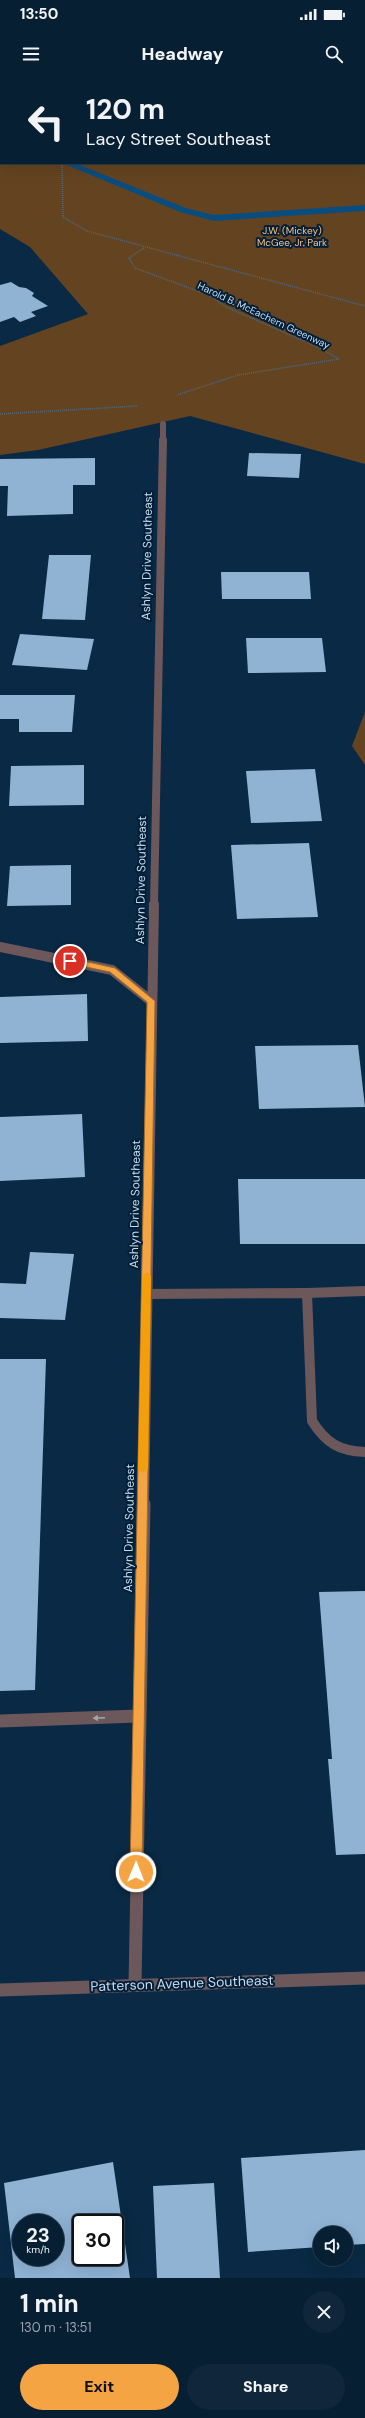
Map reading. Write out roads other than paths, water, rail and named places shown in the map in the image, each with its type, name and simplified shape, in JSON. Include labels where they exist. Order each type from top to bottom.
[{"type":"street","name":"Ashlyn Drive Southeast","points":[[135,1985],[138,1716],[163,424]]},
{"type":"street","points":[[0,947],[112,970],[151,1001]]},
{"type":"street","points":[[146,1294],[307,1293],[365,1291]]},
{"type":"street","points":[[307,1293],[312,1421],[322,1438],[344,1452],[365,1452]]},
{"type":"street","points":[[0,1721],[138,1716]]},
{"type":"street","name":"Patterson Avenue Southeast","points":[[0,1990],[365,1978]]},
{"type":"waterway","points":[[69,164],[183,210],[214,218],[365,208]]},
{"type":"park label","name":"J.W. (Mickey) McGee, Jr. Park","points":[[292,236]]}]
